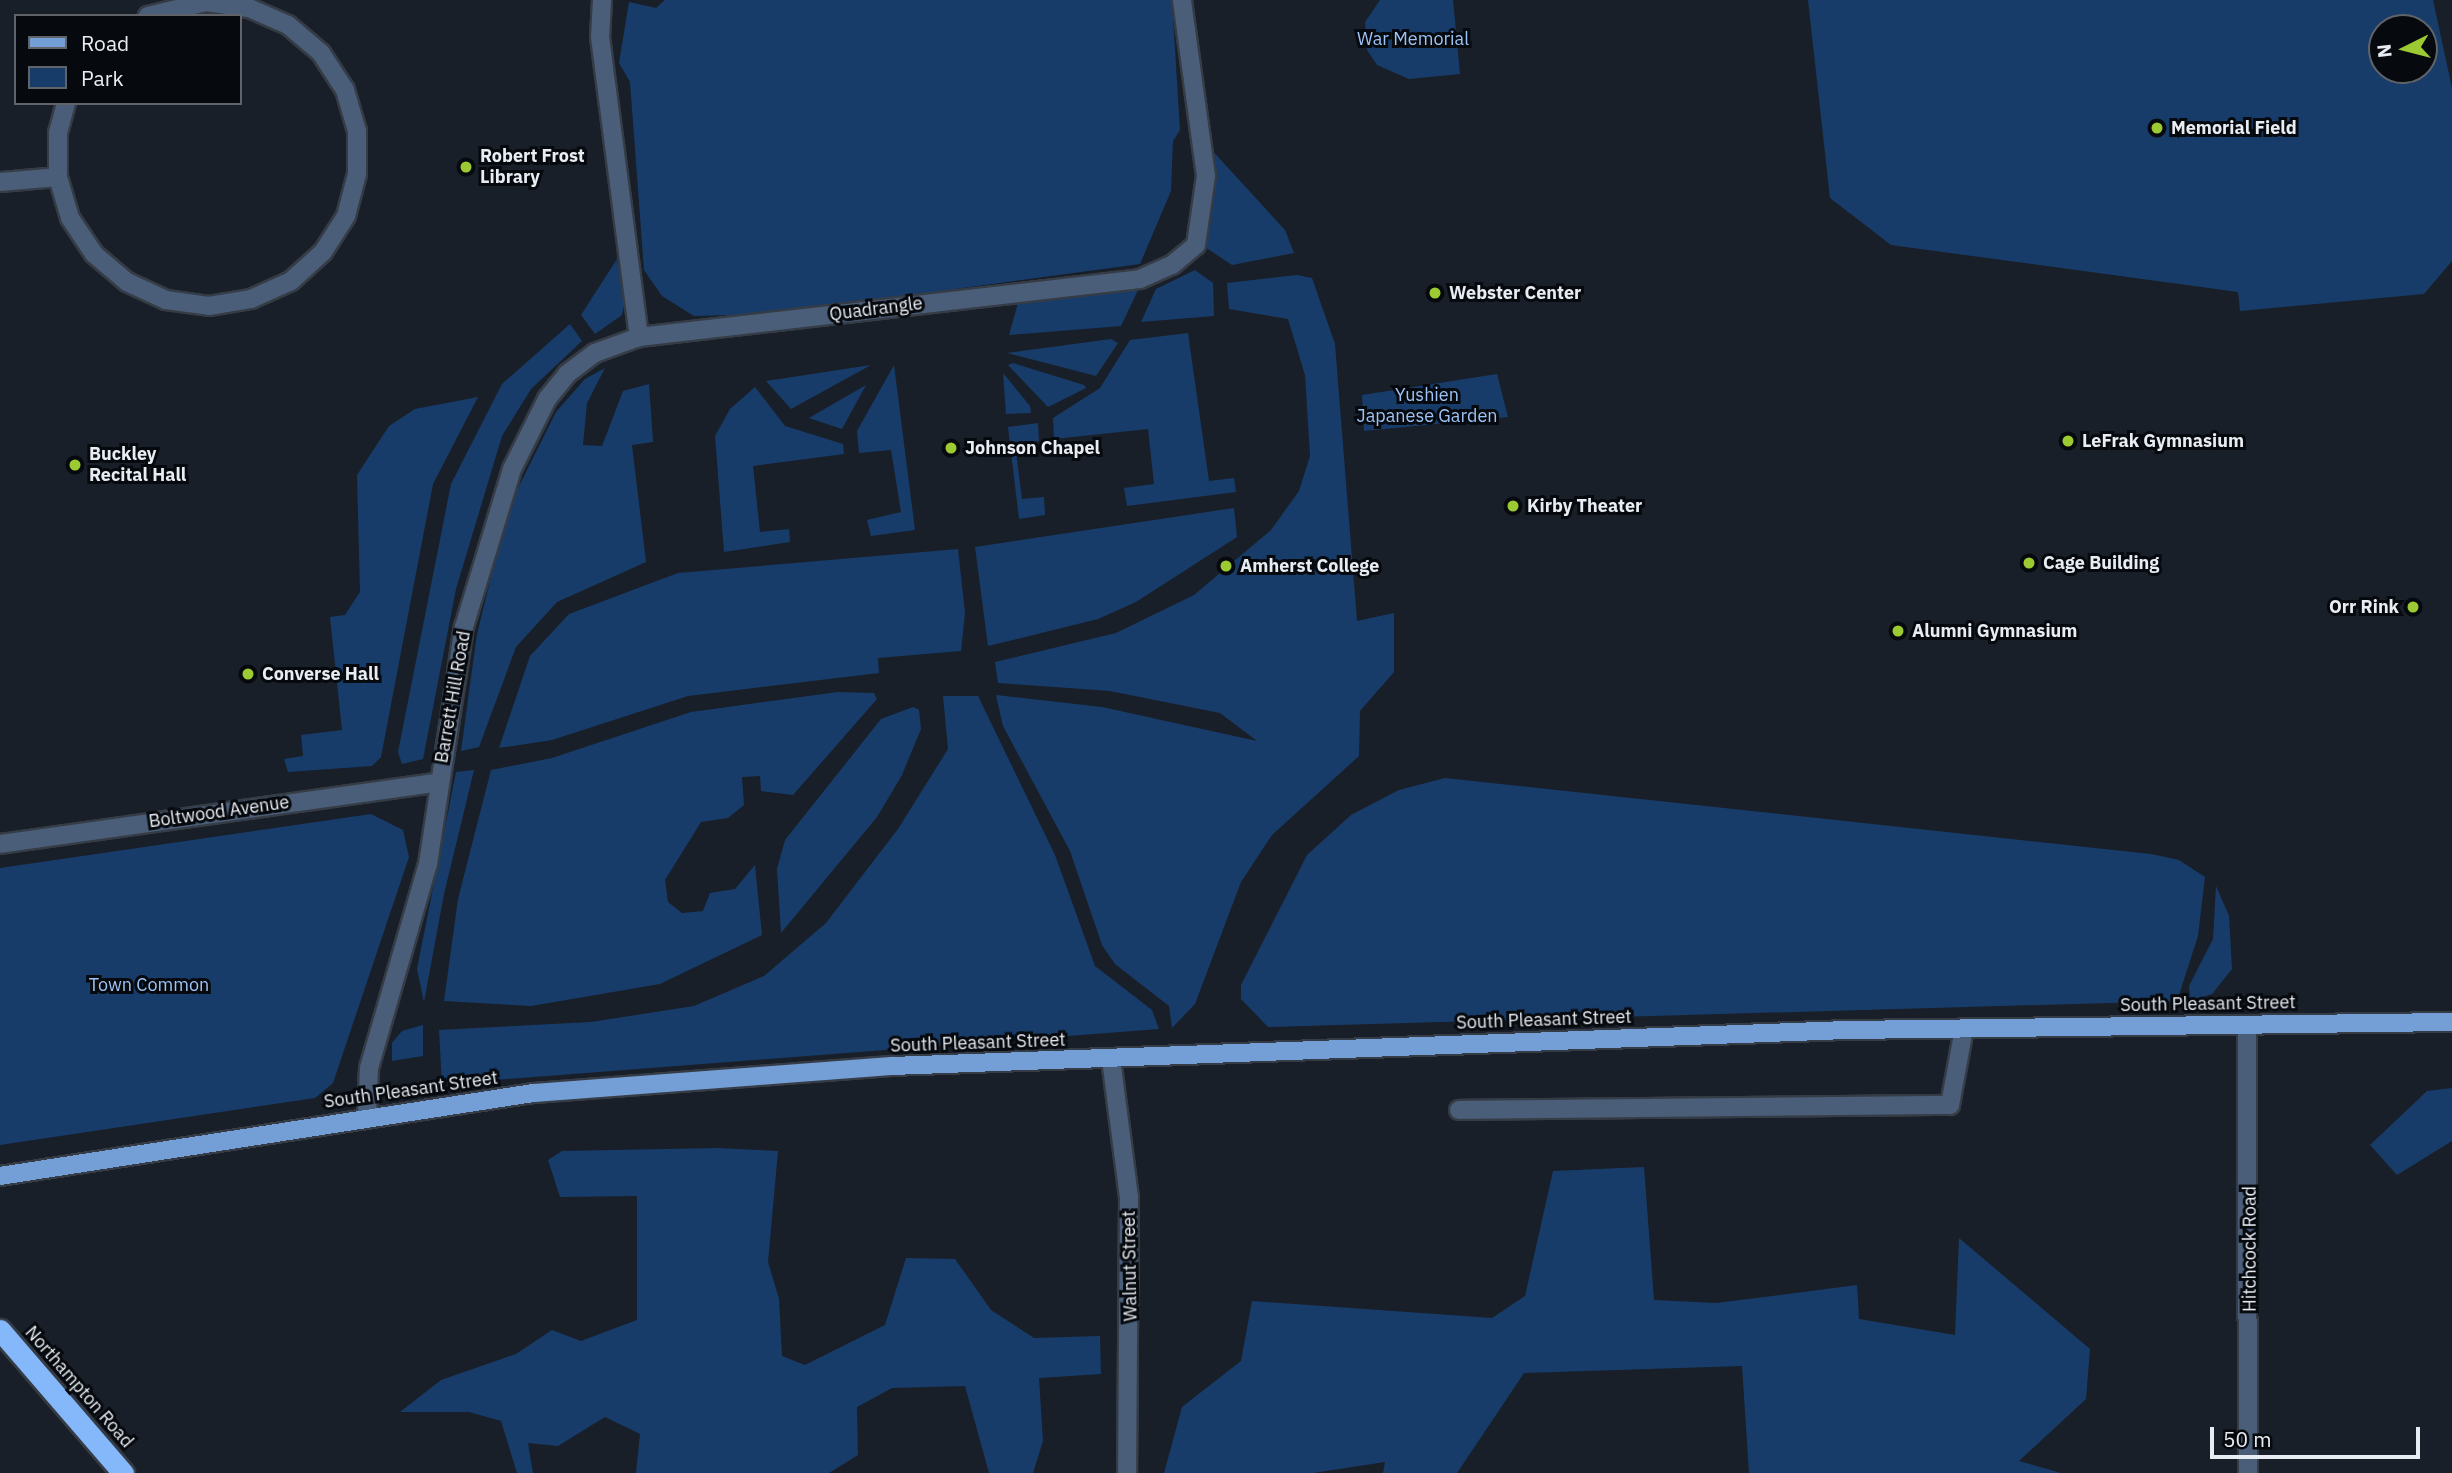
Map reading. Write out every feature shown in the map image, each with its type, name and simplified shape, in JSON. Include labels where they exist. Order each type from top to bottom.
[{"type":"highway","name":"Northampton Road","points":[[0,1330],[123,1473]]},
{"type":"main road","name":"South Pleasant Street","points":[[0,1177],[367,1115],[533,1093],[892,1066],[1964,1028],[2452,1022]]},
{"type":"street","points":[[602,0],[600,37],[639,337]]},
{"type":"street","name":"Quadrangle","points":[[639,337],[1140,279],[1171,265],[1196,245],[1206,176],[1182,0]]},
{"type":"street","points":[[65,105],[58,133],[58,177],[70,218],[94,254],[127,282],[166,300],[209,306],[261,295],[290,281],[323,253],[346,216],[357,174],[357,131],[345,90],[321,53],[288,26],[249,8],[206,2],[156,14]]},
{"type":"street","points":[[0,182],[58,177]]},
{"type":"street","name":"Barrett Hill Road","points":[[367,1115],[369,1068],[415,921],[464,627],[512,469],[547,399],[568,374],[595,353],[639,337]]},
{"type":"street","name":"Boltwood Avenue","points":[[0,844],[439,782]]},
{"type":"street","name":"Hitchcock Road","points":[[2247,1025],[2248,1473]]},
{"type":"street","points":[[1459,1110],[1950,1105],[1964,1028]]},
{"type":"street","name":"Walnut Street","points":[[1111,1059],[1129,1209],[1127,1473]]},
{"type":"green space","points":[[665,0],[1172,0],[1180,130],[1173,141],[1171,191],[1140,264],[772,314],[694,316],[662,296],[644,270],[630,82],[619,63],[629,2],[656,8]]},
{"type":"green space","name":"War Memorial","points":[[1380,0],[1453,0],[1460,74],[1409,79],[1377,65],[1367,50],[1365,22]]},
{"type":"green space","name":"Memorial Field","points":[[1808,0],[2433,0],[2436,14],[2368,14],[2368,84],[2438,84],[2438,23],[2452,88],[2452,261],[2424,294],[2240,311],[2238,292],[1891,245],[1830,198]]},
{"type":"green space","points":[[1208,146],[1285,230],[1294,253],[1232,265],[1202,245],[1212,185]]},
{"type":"green space","points":[[617,259],[625,301],[622,315],[595,334],[581,315]]},
{"type":"green space","points":[[1195,270],[1213,283],[1214,316],[1141,322],[1156,289]]},
{"type":"green space","points":[[1297,275],[1312,278],[1335,344],[1357,621],[1394,613],[1394,672],[1360,711],[1359,756],[1272,835],[1241,882],[1195,1004],[1172,1028],[1169,1006],[1115,964],[1102,945],[1070,851],[1003,726],[996,695],[1102,707],[1257,741],[1220,713],[1110,691],[998,683],[995,662],[1116,633],[1194,595],[1271,530],[1299,491],[1310,456],[1305,375],[1288,319],[1229,309],[1227,283]]},
{"type":"green space","points":[[1138,290],[1121,326],[1009,335],[1018,303]]},
{"type":"green space","points":[[570,324],[582,341],[531,389],[502,436],[456,589],[423,759],[402,764],[398,752],[451,484],[502,384]]},
{"type":"green space","points":[[1188,333],[1209,481],[1234,478],[1236,492],[1127,506],[1124,488],[1154,484],[1148,429],[1054,439],[1053,418],[1100,388],[1130,340]]},
{"type":"green space","points":[[1111,339],[1118,343],[1096,376],[1007,353]]},
{"type":"green space","points":[[1013,363],[1084,385],[1086,388],[1048,407],[1008,365]]},
{"type":"green space","points":[[871,365],[791,409],[766,381]]},
{"type":"green space","points":[[894,365],[915,530],[871,536],[867,520],[901,512],[891,450],[859,453],[857,431]]},
{"type":"green space","points":[[605,368],[587,403],[583,445],[602,446],[623,391],[649,384],[653,442],[632,445],[646,562],[557,602],[516,647],[479,747],[461,751],[477,634],[508,508],[556,412],[585,379]]},
{"type":"green space","points":[[1003,373],[1030,406],[1031,413],[1006,414]]},
{"type":"green space","name":"Yushien Japanese Garden","points":[[1497,374],[1508,417],[1364,431],[1362,395]]},
{"type":"green space","points":[[866,385],[842,429],[809,418]]},
{"type":"green space","points":[[755,387],[785,426],[843,444],[844,454],[753,466],[760,532],[789,529],[790,542],[724,552],[715,436],[730,409]]},
{"type":"green space","points":[[478,397],[433,484],[381,757],[372,766],[288,772],[284,759],[303,756],[301,735],[342,730],[330,617],[345,615],[360,592],[357,475],[389,426],[415,409]]},
{"type":"green space","points":[[1038,423],[1039,441],[1015,444],[1022,499],[1044,497],[1045,515],[1019,519],[1008,427]]},
{"type":"green space","points":[[1234,508],[1237,537],[1136,602],[1098,619],[988,646],[975,547]]},
{"type":"green space","points":[[958,549],[965,613],[961,651],[878,658],[879,673],[688,696],[552,740],[499,748],[530,656],[569,614],[678,573]]},
{"type":"green space","points":[[838,692],[874,693],[877,699],[793,795],[761,791],[760,776],[742,777],[744,805],[728,818],[701,822],[665,880],[668,902],[682,913],[703,911],[710,893],[735,889],[755,865],[762,935],[660,984],[531,1006],[444,1001],[458,899],[491,770],[552,758],[691,712]]},
{"type":"green space","points":[[943,696],[978,696],[1055,855],[1095,966],[1152,1010],[1159,1029],[442,1084],[439,1030],[591,1022],[694,1006],[764,976],[826,923],[898,829],[948,749]]},
{"type":"green space","points":[[913,707],[919,710],[921,729],[902,775],[877,817],[781,933],[777,869],[785,840],[881,719]]},
{"type":"green space","points":[[474,770],[444,894],[424,1002],[417,969],[456,772]]},
{"type":"green space","points":[[1445,778],[2151,854],[2179,860],[2205,877],[2198,936],[2177,1001],[1268,1027],[1241,999],[1241,985],[1307,855],[1351,815],[1399,790]]},
{"type":"green space","name":"Town Common","points":[[371,814],[403,830],[409,857],[333,1083],[315,1098],[0,1145],[0,868]]},
{"type":"green space","points":[[2216,886],[2229,916],[2232,969],[2212,994],[2190,1001],[2189,986],[2213,939]]},
{"type":"green space","points":[[423,1025],[423,1056],[392,1061],[392,1043],[402,1031]]},
{"type":"green space","points":[[2452,1088],[2452,1141],[2397,1175],[2370,1145],[2427,1091]]},
{"type":"green space","points":[[717,1148],[778,1151],[768,1262],[779,1299],[782,1356],[805,1365],[885,1325],[906,1258],[955,1259],[991,1310],[1034,1338],[1100,1336],[1101,1374],[1039,1378],[1043,1441],[1033,1473],[989,1473],[965,1386],[892,1388],[857,1407],[858,1455],[829,1473],[636,1473],[640,1434],[605,1417],[558,1446],[528,1443],[533,1473],[517,1473],[501,1421],[469,1412],[400,1412],[441,1380],[516,1354],[552,1330],[581,1341],[637,1320],[637,1196],[560,1197],[548,1160],[562,1151]]},
{"type":"green space","points":[[1644,1167],[1654,1300],[1717,1303],[1857,1285],[1859,1319],[1955,1335],[1959,1238],[2090,1349],[2086,1399],[2019,1461],[2061,1473],[1749,1473],[1742,1366],[1524,1373],[1457,1473],[1383,1473],[1385,1462],[1313,1473],[1164,1473],[1182,1407],[1241,1361],[1252,1301],[1492,1318],[1525,1296],[1553,1171]]},
{"type":"place","name":"Memorial Field","points":[[2157,128]]},
{"type":"place","name":"Robert Frost Library","points":[[466,167]]},
{"type":"place","name":"Webster Center","points":[[1435,293]]},
{"type":"place","name":"LeFrak Gymnasium","points":[[2068,441]]},
{"type":"place","name":"Johnson Chapel","points":[[951,448]]},
{"type":"place","name":"Buckley Recital Hall","points":[[75,465]]},
{"type":"place","name":"Kirby Theater","points":[[1513,506]]},
{"type":"place","name":"Cage Building","points":[[2029,563]]},
{"type":"place","name":"Amherst College","points":[[1226,566]]},
{"type":"place","name":"Orr Rink","points":[[2413,607]]},
{"type":"place","name":"Alumni Gymnasium","points":[[1898,631]]},
{"type":"place","name":"Converse Hall","points":[[248,674]]}]
